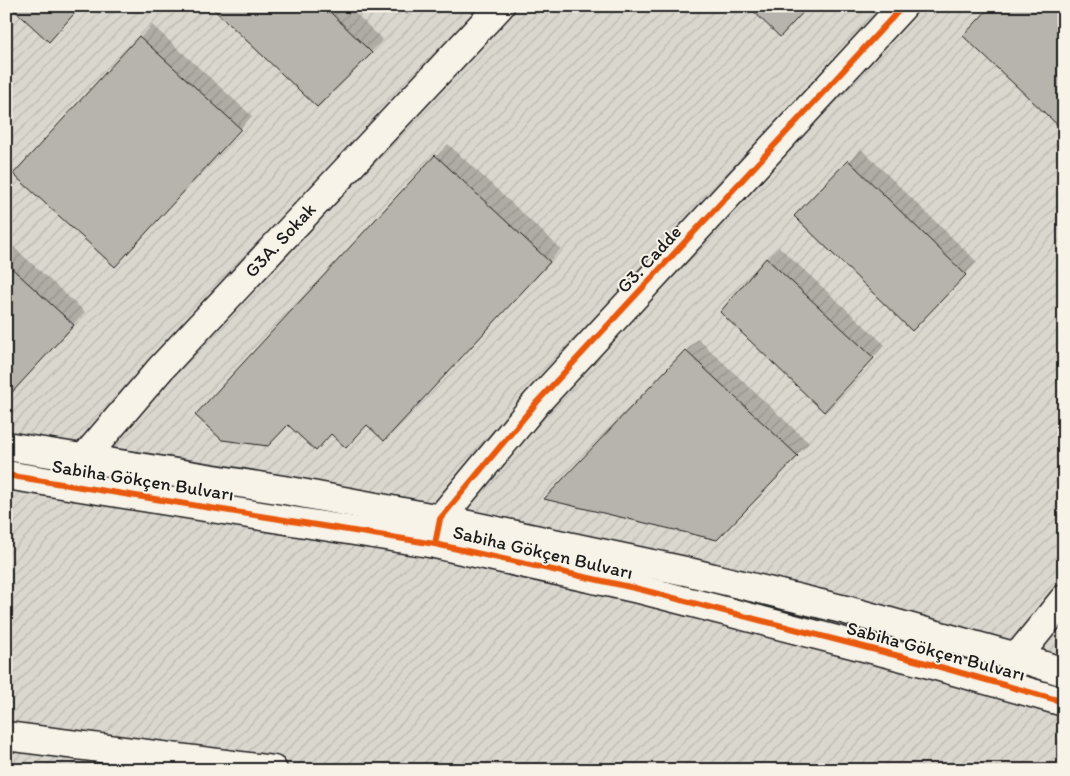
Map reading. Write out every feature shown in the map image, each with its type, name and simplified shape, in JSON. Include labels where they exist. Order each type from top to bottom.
[{"type":"main road","name":"G3A. Sokak","points":[[84,458],[161,368],[500,6]]},
{"type":"main road","name":"G3. Cadde","points":[[437,531],[537,402],[903,6]]},
{"type":"main road","name":"Sabiha Gökçen Bulvarı","points":[[6,446],[290,492],[437,531],[639,589],[1008,685],[1064,702]]},
{"type":"main road","points":[[79,486],[84,458]]},
{"type":"main road","name":"Sabiha Gökçen Bulvarı","points":[[6,475],[79,486],[437,531],[695,573],[846,610],[1017,657],[1064,672]]},
{"type":"main road","points":[[1008,685],[1017,657],[1064,599]]},
{"type":"main road","points":[[6,736],[273,770]]},
{"type":"shaded area","points":[[6,6],[1064,6],[1064,770],[6,770]]},
{"type":"building","points":[[10,6],[81,6],[49,42]]},
{"type":"building","points":[[210,6],[324,6],[372,53],[317,107]]},
{"type":"building","points":[[398,6],[414,6],[407,14]]},
{"type":"building","points":[[748,6],[809,6],[780,37]]},
{"type":"building","points":[[991,6],[1050,6],[1064,19],[1064,131],[963,36]]},
{"type":"building","points":[[139,36],[241,129],[115,267],[13,174]]},
{"type":"building","points":[[435,155],[550,262],[384,441],[367,425],[346,448],[331,434],[316,451],[288,425],[268,446],[222,440],[195,415]]},
{"type":"building","points":[[848,160],[966,275],[912,331],[794,216]]},
{"type":"building","points":[[766,258],[874,358],[824,412],[720,312]]},
{"type":"building","points":[[6,263],[74,325],[6,399]]},
{"type":"building","points":[[685,350],[798,456],[717,540],[544,499]]},
{"type":"cycle path","points":[[435,544],[440,519],[537,402],[903,6]]},
{"type":"cycle path","points":[[6,475],[435,544],[639,589],[926,663],[1064,702]]}]
